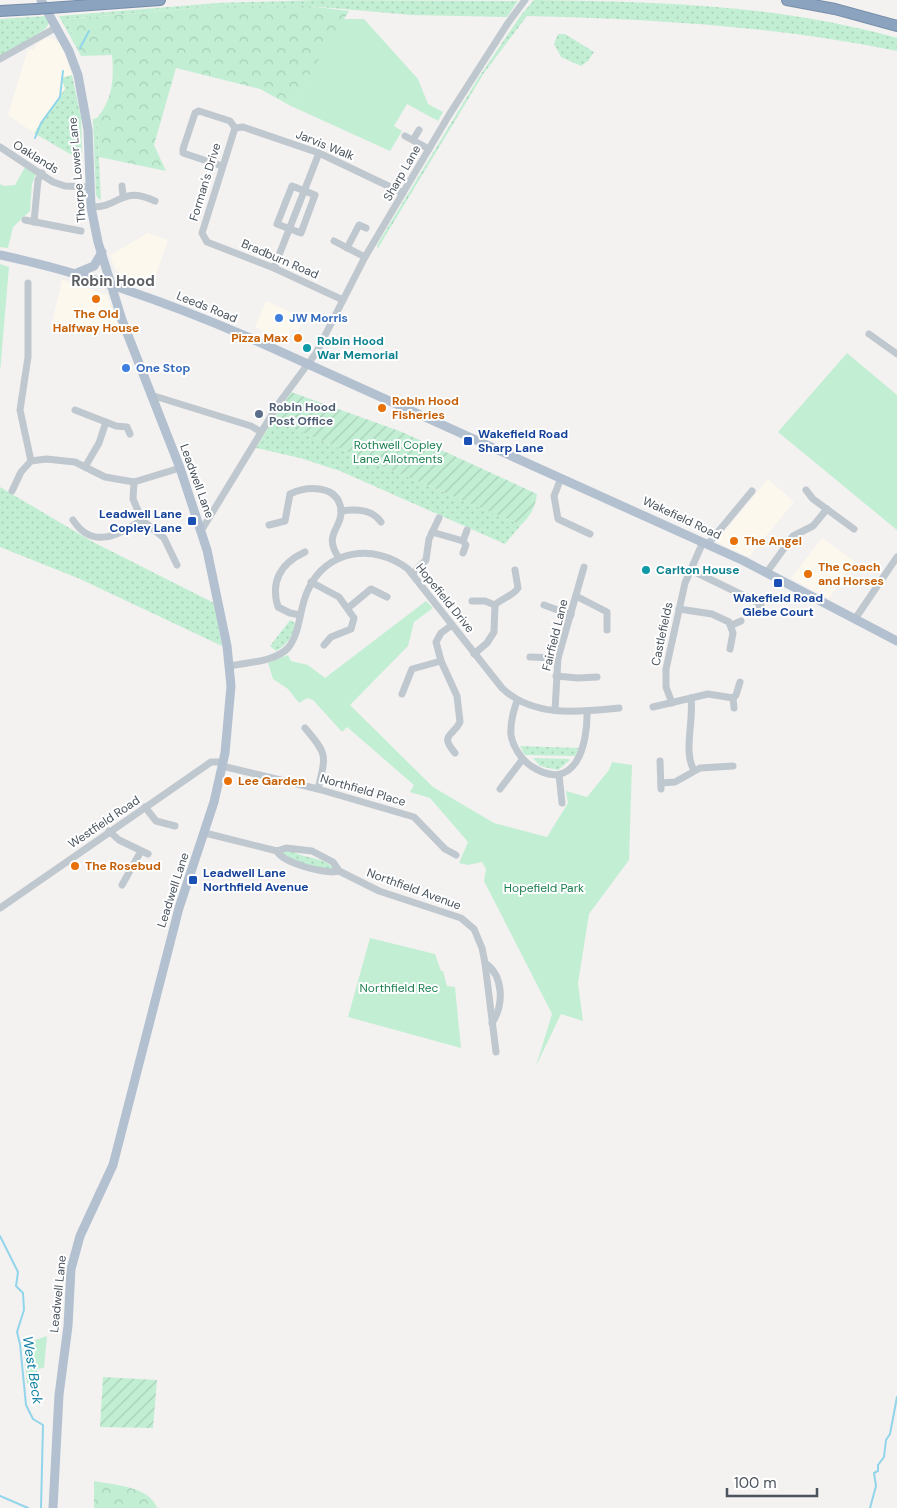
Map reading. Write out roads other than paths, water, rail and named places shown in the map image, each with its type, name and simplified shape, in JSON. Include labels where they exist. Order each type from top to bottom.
[{"type":"highway","points":[[0,11],[39,4],[63,7],[160,0]]},
{"type":"highway","points":[[787,0],[835,9],[897,26]]},
{"type":"main road","name":"Thorpe Lower Lane","points":[[39,4],[57,27],[69,51],[80,84],[88,130],[91,207],[112,285]]},
{"type":"main road","points":[[76,273],[94,266],[102,252]]},
{"type":"main road","name":"Leeds Road","points":[[0,255],[76,273],[193,314],[561,478]]},
{"type":"main road","name":"Leadwell Lane","points":[[53,1508],[59,1395],[73,1260],[80,1236],[113,1166],[179,908],[205,833],[223,764],[231,706],[230,666],[215,584],[201,531],[180,468],[120,312],[112,285]]},
{"type":"main road","points":[[120,312],[124,300],[135,294]]},
{"type":"main road","name":"Wakefield Road","points":[[561,478],[767,572],[897,641]]},
{"type":"street","name":"Sharp Lane","points":[[201,531],[287,391],[308,364],[365,257],[429,149],[508,23],[526,0]]},
{"type":"street","points":[[0,59],[57,27]]},
{"type":"street","name":"Jarvis Walk","points":[[222,166],[183,153],[194,113],[199,111],[230,121],[235,128],[243,127],[319,153],[403,193]]},
{"type":"street","name":"Forman's Drive","points":[[207,242],[202,233],[235,128]]},
{"type":"street","points":[[413,140],[419,130]]},
{"type":"street","points":[[405,136],[429,149]]},
{"type":"street","name":"Oaklands","points":[[0,147],[53,182],[65,186],[90,187]]},
{"type":"street","points":[[274,268],[319,153]]},
{"type":"street","points":[[34,222],[38,180],[42,173]]},
{"type":"street","points":[[122,186],[123,196]]},
{"type":"street","points":[[292,186],[304,191],[315,195],[301,233],[277,224],[292,186]]},
{"type":"street","points":[[91,207],[104,207],[123,196],[142,195],[155,201]]},
{"type":"street","points":[[25,220],[81,231]]},
{"type":"street","points":[[347,248],[360,224],[366,228]]},
{"type":"street","points":[[334,241],[365,257]]},
{"type":"street","name":"Bradburn Road","points":[[207,242],[274,268],[343,300]]},
{"type":"street","points":[[28,283],[28,357],[20,410],[31,462]]},
{"type":"street","points":[[869,334],[897,354]]},
{"type":"street","points":[[151,395],[251,426],[261,432]]},
{"type":"street","points":[[75,410],[106,422],[128,427],[130,434]]},
{"type":"street","points":[[86,466],[99,443],[106,422]]},
{"type":"street","points":[[12,490],[21,472],[31,462],[46,459],[63,460],[86,466],[105,477],[134,482],[180,468]]},
{"type":"street","points":[[561,478],[554,496],[558,519],[590,534]]},
{"type":"street","points":[[134,482],[133,499],[142,520],[164,538],[178,565]]},
{"type":"street","points":[[269,525],[285,521],[288,515],[288,497],[305,488],[313,487],[328,491],[339,503],[341,511],[332,545],[339,558]]},
{"type":"street","points":[[804,488],[827,509],[854,529]]},
{"type":"street","name":"Castlefields","points":[[672,703],[665,680],[679,609],[691,570],[705,543],[752,491]]},
{"type":"street","points":[[767,572],[793,536],[813,526],[827,509]]},
{"type":"street","points":[[341,511],[359,510],[379,519],[384,510]]},
{"type":"street","points":[[412,574],[426,560],[427,547],[439,518]]},
{"type":"street","points":[[73,520],[85,531],[103,539],[110,538],[142,520]]},
{"type":"street","points":[[839,529],[844,522]]},
{"type":"street","points":[[467,530],[463,541],[467,551]]},
{"type":"street","points":[[432,532],[463,541]]},
{"type":"street","points":[[300,615],[290,613],[278,606],[275,593],[276,578],[293,554],[305,552]]},
{"type":"street","name":"Hopefield Drive","points":[[230,666],[275,657],[282,653],[293,640],[312,582],[326,566],[339,558],[362,552],[393,559],[412,574],[502,688],[517,701],[534,707],[555,710],[586,711],[619,708]]},
{"type":"street","points":[[855,619],[897,557]]},
{"type":"street","name":"Fairfield Lane","points":[[555,710],[558,658],[584,567]]},
{"type":"street","points":[[474,654],[487,643],[494,632],[495,606],[518,588],[515,570]]},
{"type":"street","points":[[691,570],[761,604],[757,611]]},
{"type":"street","points":[[312,582],[334,593],[348,608],[354,618],[351,629],[331,637],[324,645]]},
{"type":"street","points":[[348,608],[371,589],[388,597]]},
{"type":"street","points":[[576,596],[608,612],[607,630]]},
{"type":"street","points":[[472,601],[485,601],[495,606]]},
{"type":"street","points":[[544,606],[571,615]]},
{"type":"street","points":[[679,609],[712,614],[732,625]]},
{"type":"street","points":[[732,625],[742,621]]},
{"type":"street","points":[[452,624],[441,633],[436,642],[441,661],[453,688],[460,722],[450,732],[447,743],[455,753]]},
{"type":"street","points":[[730,649],[733,639],[732,625]]},
{"type":"street","points":[[530,657],[558,658]]},
{"type":"street","points":[[402,694],[412,669],[441,661]]},
{"type":"street","points":[[556,676],[597,677]]},
{"type":"street","points":[[734,708],[733,698],[736,695],[740,682]]},
{"type":"street","points":[[453,688],[461,685]]},
{"type":"street","points":[[653,707],[708,694],[733,698]]},
{"type":"street","points":[[691,698],[694,713],[690,758],[694,770]]},
{"type":"street","points":[[517,701],[511,725],[511,737],[522,760],[541,772],[559,775],[572,767],[584,747],[587,736],[586,711]]},
{"type":"street","points":[[305,728],[320,746],[324,755],[318,789]]},
{"type":"street","points":[[718,767],[719,758]]},
{"type":"street","points":[[500,789],[522,760]]},
{"type":"street","points":[[660,761],[661,786],[675,782],[694,770],[733,766]]},
{"type":"street","name":"Westfield Road","points":[[0,908],[211,762],[223,764]]},
{"type":"street","name":"Northfield Place","points":[[223,764],[414,817],[445,849],[456,855]]},
{"type":"street","points":[[559,775],[562,803]]},
{"type":"street","points":[[145,807],[156,821],[175,826]]},
{"type":"street","points":[[109,831],[119,840],[144,853],[122,885]]},
{"type":"street","name":"Northfield Avenue","points":[[205,833],[277,851],[286,859],[306,867],[328,872],[339,871]]},
{"type":"street","name":"Northfield Avenue","points":[[277,851],[286,848],[312,851],[333,862],[339,871],[379,891],[462,918],[474,929],[482,948],[496,1052]]},
{"type":"street","name":"Northfield Avenue","points":[[484,963],[492,968],[500,991],[498,1012],[492,1023]]},
{"type":"waterway","points":[[80,48],[89,31]]},
{"type":"waterway","points":[[35,138],[41,123],[60,97],[63,71]]},
{"type":"waterway","name":"West Beck","points":[[0,1236],[18,1272],[16,1286],[23,1293],[24,1310],[17,1332],[20,1344],[26,1405],[33,1419],[43,1425],[41,1508]]},
{"type":"waterway","points":[[870,1508],[876,1486],[874,1473],[878,1471],[878,1465],[884,1457],[886,1440],[890,1434],[897,1397]]},
{"type":"waterway","points":[[0,1496],[28,1508]]},
{"type":"place","name":"The Old Halfway House","points":[[96,299]]},
{"type":"place","name":"JW Morris","points":[[279,318]]},
{"type":"place","name":"Pizza Max","points":[[298,338]]},
{"type":"place","name":"Robin Hood War Memorial","points":[[307,348]]},
{"type":"place","name":"One Stop","points":[[126,368]]},
{"type":"place","name":"Robin Hood Fisheries","points":[[382,408]]},
{"type":"place","name":"Robin Hood Post Office","points":[[259,414]]},
{"type":"place","name":"Wakefield Road Sharp Lane","points":[[468,441]]},
{"type":"place","name":"Leadwell Lane Copley Lane","points":[[192,521]]},
{"type":"place","name":"The Angel","points":[[734,541]]},
{"type":"place","name":"Carlton House","points":[[646,570]]},
{"type":"place","name":"The Coach and Horses","points":[[808,574]]},
{"type":"place","name":"Wakefield Road Glebe Court","points":[[778,583]]},
{"type":"place","name":"Lee Garden","points":[[228,781]]},
{"type":"place","name":"The Rosebud","points":[[75,866]]},
{"type":"place","name":"Leadwell Lane Northfield Avenue","points":[[193,880]]},
{"type":"district","name":"Robin Hood","points":[[113,281]]},
{"type":"park label","name":"Rothwell Copley Lane Allotments","points":[[398,452]]},
{"type":"park label","name":"Hopefield Park","points":[[544,888]]},
{"type":"park label","name":"Northfield Rec","points":[[399,988]]}]
